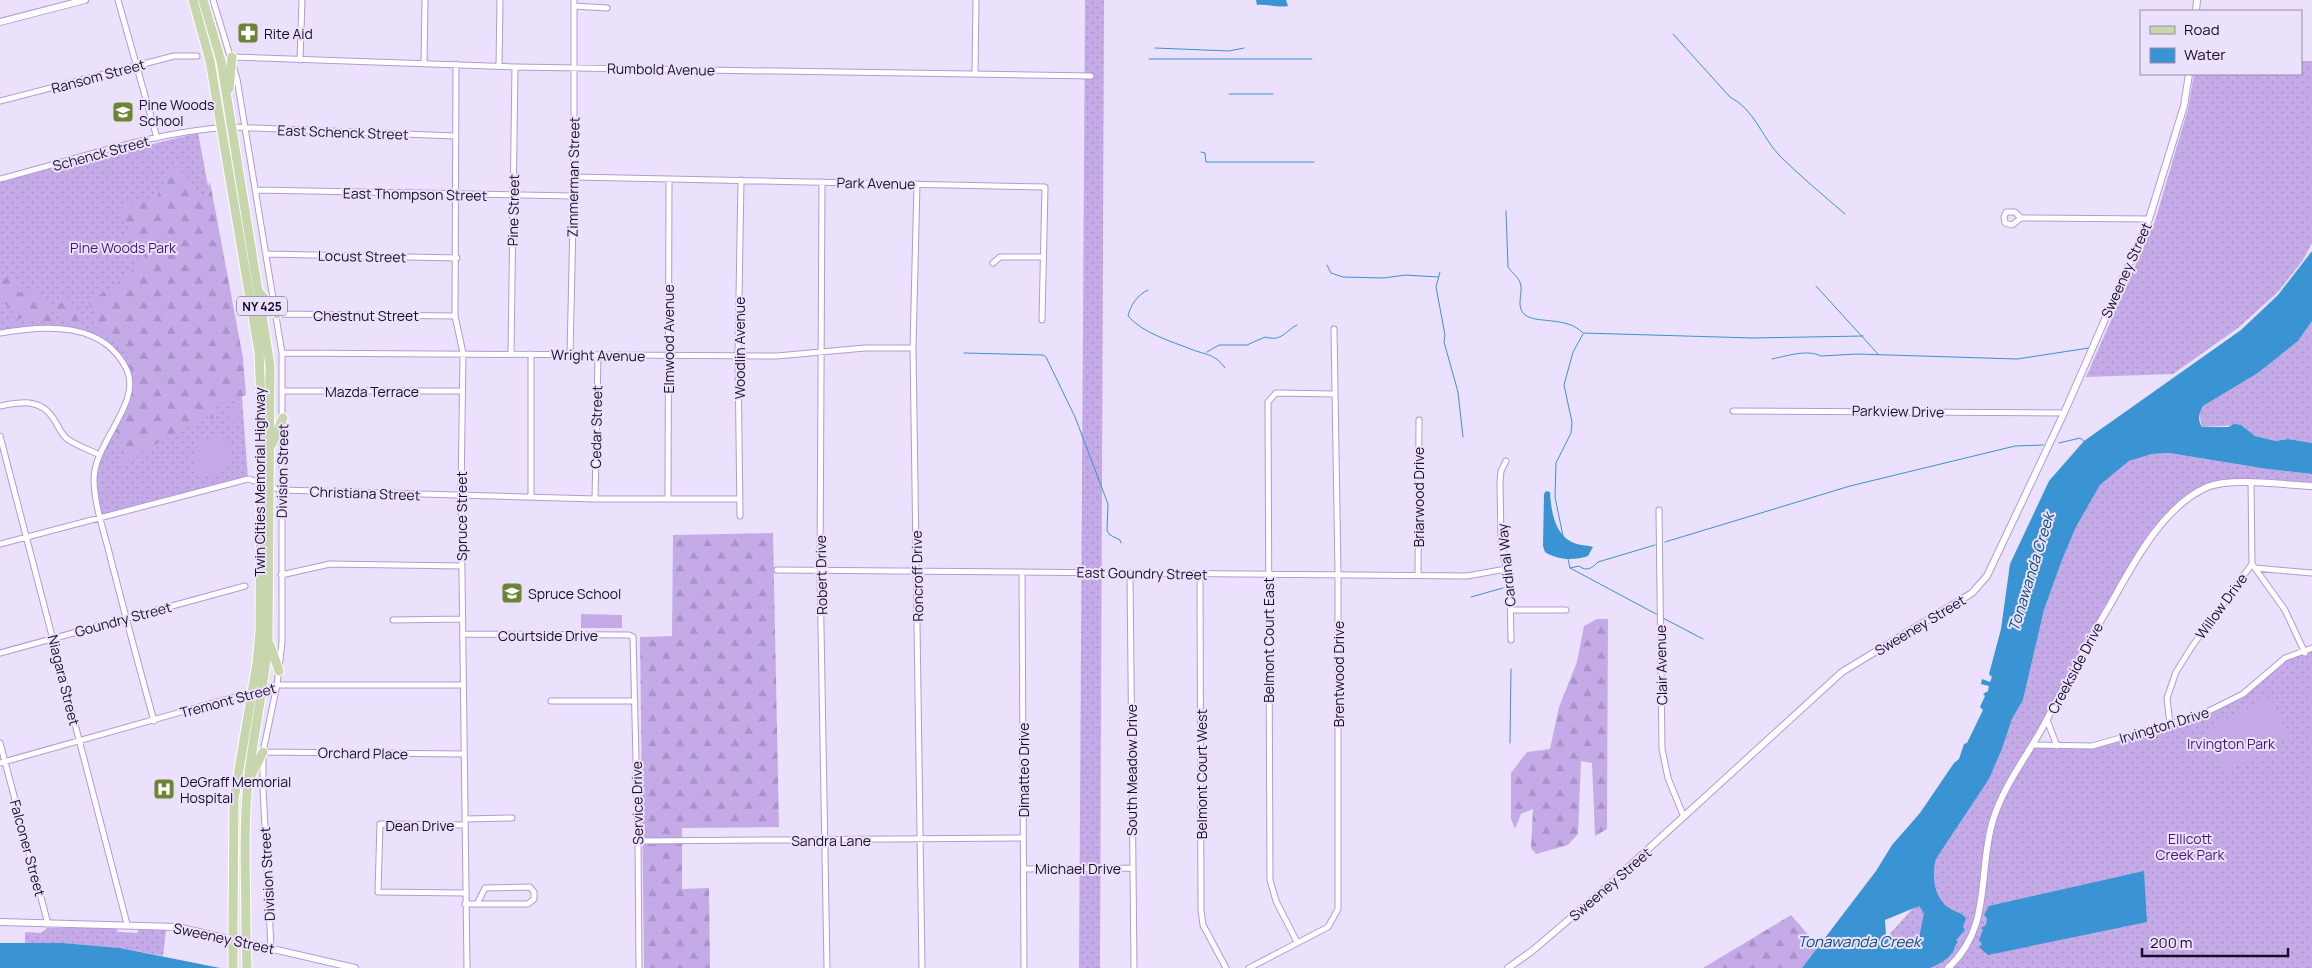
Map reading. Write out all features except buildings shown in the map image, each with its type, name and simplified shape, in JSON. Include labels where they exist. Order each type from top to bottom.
[{"type":"main road","name":"Twin Cities Memorial Highway","points":[[193,0],[210,61],[259,352],[261,402],[259,483],[260,631],[233,806],[234,968]]},
{"type":"main road","name":"Twin Cities Memorial Highway","points":[[203,0],[221,61],[260,293],[270,365],[268,641],[246,810],[247,968]]},
{"type":"main road","points":[[228,101],[232,57]]},
{"type":"main road","points":[[260,293],[278,314]]},
{"type":"main road","points":[[270,449],[283,418]]},
{"type":"main road","points":[[268,641],[279,671]]},
{"type":"main road","points":[[248,784],[263,752]]},
{"type":"street","points":[[0,22],[85,0]]},
{"type":"street","points":[[118,0],[157,138]]},
{"type":"street","name":"Division Street","points":[[213,0],[232,57],[246,128],[278,314],[282,352],[282,642],[277,685],[263,752],[271,948]]},
{"type":"street","points":[[300,60],[302,0]]},
{"type":"street","points":[[424,63],[425,0]]},
{"type":"street","points":[[499,66],[500,0]]},
{"type":"street","points":[[975,74],[976,0]]},
{"type":"street","points":[[574,3],[607,8]]},
{"type":"street","name":"Zimmerman Street","points":[[570,355],[574,177],[574,3]]},
{"type":"street","name":"Ransom Street","points":[[0,102],[174,56],[196,56]]},
{"type":"street","name":"Rumbold Avenue","points":[[232,57],[516,67],[1091,76]]},
{"type":"street","name":"Spruce Street","points":[[456,64],[456,316],[462,353],[462,619],[467,968]]},
{"type":"street","name":"Pine Street","points":[[511,353],[516,67]]},
{"type":"street","name":"Sweeney Street","points":[[1508,968],[1544,941],[1684,817],[1842,672],[1972,593],[1986,576],[2064,412],[2149,219],[2184,106],[2189,75]]},
{"type":"street","name":"Schenck Street","points":[[0,179],[185,131],[232,127]]},
{"type":"street","name":"East Schenck Street","points":[[232,127],[455,136]]},
{"type":"street","name":"Park Avenue","points":[[574,177],[1045,187],[1042,320]]},
{"type":"street","name":"Elmwood Avenue","points":[[668,499],[669,179]]},
{"type":"street","name":"Woodlin Avenue","points":[[740,516],[738,355],[741,180]]},
{"type":"street","name":"Robert Drive","points":[[822,182],[820,570],[827,968]]},
{"type":"street","name":"Roncroff Drive","points":[[917,184],[913,348],[922,968]]},
{"type":"street","name":"East Thompson Street","points":[[256,190],[573,196]]},
{"type":"street","points":[[2021,218],[2149,219]]},
{"type":"street","name":"Locust Street","points":[[267,254],[456,258]]},
{"type":"street","points":[[994,263],[1000,257],[1043,257]]},
{"type":"street","name":"Chestnut Street","points":[[278,314],[456,316]]},
{"type":"street","points":[[0,333],[46,327],[85,333],[105,342],[119,355],[128,372],[129,390],[125,406],[98,454],[94,478],[100,516],[154,721]]},
{"type":"street","name":"Brentwood Drive","points":[[1249,968],[1328,927],[1338,909],[1338,574],[1334,329]]},
{"type":"street","name":"Wright Avenue","points":[[282,352],[777,356],[865,348],[913,348]]},
{"type":"street","points":[[531,496],[532,354]]},
{"type":"street","name":"Cedar Street","points":[[595,500],[598,355]]},
{"type":"street","name":"Mazda Terrace","points":[[283,391],[462,391]]},
{"type":"street","name":"Belmont Court East","points":[[1298,942],[1276,901],[1270,880],[1268,402],[1276,393],[1334,394]]},
{"type":"street","points":[[0,406],[31,402],[41,406],[53,417],[65,437],[98,454]]},
{"type":"street","name":"Parkview Drive","points":[[1733,411],[2064,412]]},
{"type":"street","name":"Briarwood Drive","points":[[1418,420],[1418,575]]},
{"type":"street","name":"Niagara Street","points":[[0,436],[127,924]]},
{"type":"street","name":"Cardinal Way","points":[[1506,461],[1501,471],[1500,482],[1501,552],[1510,588],[1511,640]]},
{"type":"street","name":"Christiana Street","points":[[0,544],[100,516],[248,479],[282,490],[531,496],[595,500],[739,499]]},
{"type":"street","name":"Creekside Drive","points":[[1948,968],[1970,940],[1979,912],[1983,894],[1988,834],[1999,802],[2047,720],[2085,647],[2149,540],[2173,513],[2198,492],[2219,484],[2251,482],[2312,486]]},
{"type":"street","name":"Willow Drive","points":[[2170,724],[2167,698],[2176,672],[2193,645],[2254,566],[2251,482]]},
{"type":"street","name":"Clair Avenue","points":[[1659,510],[1662,749],[1668,778],[1684,817]]},
{"type":"street","points":[[281,575],[330,564],[462,566]]},
{"type":"street","points":[[2254,566],[2312,573]]},
{"type":"street","points":[[2254,566],[2285,610],[2304,652]]},
{"type":"street","name":"East Goundry Street","points":[[778,570],[1474,575],[1506,569]]},
{"type":"street","name":"Dimatteo Drive","points":[[1022,572],[1024,968]]},
{"type":"street","name":"South Meadow Drive","points":[[1130,573],[1134,968]]},
{"type":"street","name":"Belmont Court West","points":[[1200,574],[1201,910],[1204,926],[1226,968]]},
{"type":"street","name":"Goundry Street","points":[[0,653],[245,586]]},
{"type":"street","points":[[1511,610],[1566,610]]},
{"type":"street","points":[[393,620],[462,619]]},
{"type":"street","name":"Courtside Drive","points":[[463,634],[629,635],[633,637]]},
{"type":"street","name":"Service Drive","points":[[633,637],[639,968]]},
{"type":"street","name":"Irvington Drive","points":[[2033,745],[2092,746],[2201,716],[2242,694],[2285,658],[2312,648]]},
{"type":"street","name":"Tremont Street","points":[[2,762],[154,721],[277,685],[463,685]]},
{"type":"street","points":[[551,702],[634,701]]},
{"type":"street","points":[[2047,720],[2057,746]]},
{"type":"street","name":"Falconer Street","points":[[0,743],[2,762],[48,924]]},
{"type":"street","name":"Orchard Place","points":[[263,752],[464,754]]},
{"type":"street","points":[[465,819],[512,818]]},
{"type":"street","name":"Dean Drive","points":[[465,826],[380,824],[378,892],[465,893]]},
{"type":"street","name":"Sandra Lane","points":[[638,841],[1023,838]]},
{"type":"street","name":"Michael Drive","points":[[1024,869],[1132,868]]},
{"type":"street","points":[[465,904],[477,904],[528,904],[534,899],[534,892],[530,887],[484,888],[477,904]]},
{"type":"street","name":"Sweeney Street","points":[[0,922],[127,924],[191,929],[355,968]]},
{"type":"green space","points":[[1085,0],[1104,0],[1100,968],[1079,968]]},
{"type":"green space","points":[[2302,61],[2312,61],[2312,243],[2303,260],[2278,292],[2238,328],[2173,374],[2086,377],[2155,221],[2188,109],[2194,75],[2302,75]]},
{"type":"green space","name":"Pine Woods Park","points":[[198,133],[238,344],[248,479],[100,516],[95,491],[95,466],[125,406],[129,390],[128,372],[105,342],[66,329],[0,333],[0,181]]},
{"type":"green space","points":[[175,163],[203,199],[210,182],[243,358],[246,395],[215,406],[220,412],[211,419],[203,414],[197,422],[153,446],[123,468],[119,463],[126,454],[119,434],[111,429],[128,408],[130,371],[127,355],[96,327],[95,313],[88,302],[115,285],[146,258],[139,250],[115,248],[132,227],[119,214],[127,203],[155,200]]},
{"type":"green space","points":[[0,278],[10,278],[17,284],[19,293],[32,290],[51,305],[61,304],[60,294],[73,303],[81,314],[79,328],[70,325],[60,313],[51,312],[53,323],[21,318],[8,326],[13,311],[3,302],[0,304]]},
{"type":"green space","points":[[2312,321],[2312,443],[2288,439],[2276,441],[2255,436],[2241,425],[2202,427],[2199,413],[2203,406],[2258,373],[2298,341]]},
{"type":"green space","points":[[229,403],[238,403],[239,422],[231,423]]},
{"type":"green space","points":[[225,435],[232,461],[226,470],[196,477],[193,457],[200,441]]},
{"type":"green space","name":"Ellicott Creek Park","points":[[2169,453],[2267,469],[2312,474],[2312,486],[2219,484],[2187,500],[2149,540],[2033,745],[2092,746],[2201,715],[2243,694],[2285,658],[2312,651],[2312,968],[1859,968],[1934,885],[1933,874],[1936,859],[1989,779],[2012,719],[2023,700],[2044,610],[2062,560],[2076,527],[2100,485],[2129,461],[2152,454]]},
{"type":"green space","points":[[773,533],[779,827],[682,828],[682,889],[709,888],[710,968],[644,968],[640,637],[672,636],[673,535]]},
{"type":"green space","points":[[581,614],[622,615],[622,628],[581,628]]},
{"type":"green space","points":[[1597,619],[1608,619],[1607,829],[1595,836],[1592,763],[1581,761],[1578,834],[1568,845],[1536,854],[1531,848],[1533,809],[1521,814],[1515,829],[1511,819],[1511,773],[1527,752],[1550,749],[1559,707],[1577,662],[1584,626]]},
{"type":"green space","name":"Irvington Park","points":[[2270,697],[2290,737],[2225,773],[2205,731]]},
{"type":"green space","points":[[1791,915],[1819,947],[1802,968],[1703,968]]},
{"type":"green space","points":[[47,928],[116,928],[118,932],[137,933],[139,929],[166,930],[163,956],[120,948],[63,943],[25,943],[25,932],[41,933]]},
{"type":"water","points":[[1256,0],[1286,0],[1288,6],[1257,5]]},
{"type":"water","name":"Tonawanda Creek","points":[[2312,251],[2312,321],[2298,341],[2258,373],[2203,406],[2199,421],[2202,427],[2241,425],[2255,436],[2276,441],[2288,439],[2312,443],[2312,474],[2267,469],[2169,453],[2152,454],[2129,461],[2100,485],[2076,527],[2062,560],[2044,610],[2023,700],[2012,719],[1989,779],[1936,859],[1934,883],[1938,895],[1947,907],[1966,918],[1963,927],[1965,930],[1956,940],[1958,942],[1953,951],[1945,960],[1930,968],[1802,968],[1876,871],[1892,845],[1920,813],[1954,763],[1959,759],[1964,744],[1967,743],[1983,710],[1980,707],[1985,696],[1983,694],[1988,691],[1989,686],[1981,684],[1982,679],[1990,682],[1992,677],[1989,674],[2001,629],[2010,564],[2049,481],[2084,441],[2241,330],[2278,295]],"holes":[[[1919,906],[1924,913],[1919,938],[1910,945],[1898,948],[1886,935],[1885,920]]]},
{"type":"water","points":[[1546,491],[1550,492],[1553,515],[1559,530],[1570,541],[1579,545],[1593,547],[1588,556],[1566,559],[1555,557],[1545,552],[1543,546],[1544,494]]},
{"type":"water","points":[[2144,871],[2147,922],[1988,955],[1979,947],[1982,944],[1979,940],[1983,930],[1981,928],[1986,925],[1987,918],[1984,915],[1989,906]]},
{"type":"water","points":[[0,943],[63,943],[120,948],[220,968],[0,968]]},
{"type":"waterway","points":[[1673,34],[1730,97],[1752,116],[1779,155],[1845,214]]},
{"type":"waterway","points":[[1155,48],[1229,51],[1244,48]]},
{"type":"waterway","points":[[1149,59],[1312,59]]},
{"type":"waterway","points":[[1229,94],[1273,94]]},
{"type":"waterway","points":[[1201,152],[1205,153],[1206,162],[1314,162]]},
{"type":"waterway","points":[[1506,211],[1508,267],[1520,283],[1522,312],[1530,318],[1569,324],[1583,333],[1753,338],[1863,336]]},
{"type":"waterway","points":[[1327,265],[1331,273],[1343,277],[1384,278],[1405,275],[1438,277]]},
{"type":"waterway","points":[[1440,272],[1436,287],[1445,335],[1444,342],[1458,392],[1463,437]]},
{"type":"waterway","points":[[1816,286],[1878,354]]},
{"type":"waterway","points":[[1148,290],[1135,301],[1128,316],[1142,328],[1158,336],[1214,357],[1225,368]]},
{"type":"waterway","points":[[1207,352],[1219,345],[1247,345],[1265,337],[1279,337],[1297,325]]},
{"type":"waterway","points":[[1563,536],[1555,497],[1556,463],[1571,433],[1572,422],[1564,385],[1573,352],[1583,334]]},
{"type":"waterway","points":[[1772,359],[1803,353],[1821,356],[1857,354],[2017,359],[2089,348]]},
{"type":"waterway","points":[[964,353],[1043,355],[1046,357],[1075,417],[1108,504],[1107,531],[1110,535],[1120,540],[1121,543]]},
{"type":"waterway","points":[[2059,443],[2080,438],[2084,441]]},
{"type":"waterway","points":[[1665,542],[1850,486],[2015,446],[2043,445]]},
{"type":"waterway","points":[[1655,545],[1598,562],[1589,568],[1584,569],[1579,566],[1570,568],[1658,615]]},
{"type":"waterway","points":[[1568,559],[1570,568]]},
{"type":"waterway","points":[[1471,597],[1503,588]]},
{"type":"waterway","points":[[1661,617],[1703,639]]},
{"type":"waterway","points":[[1510,743],[1511,669]]},
{"type":"place","name":"Rite Aid","points":[[248,33]]},
{"type":"place","name":"Pine Woods School","points":[[123,112]]},
{"type":"place","name":"Spruce School","points":[[512,593]]},
{"type":"place","name":"DeGraff Memorial Hospital","points":[[164,789]]}]
